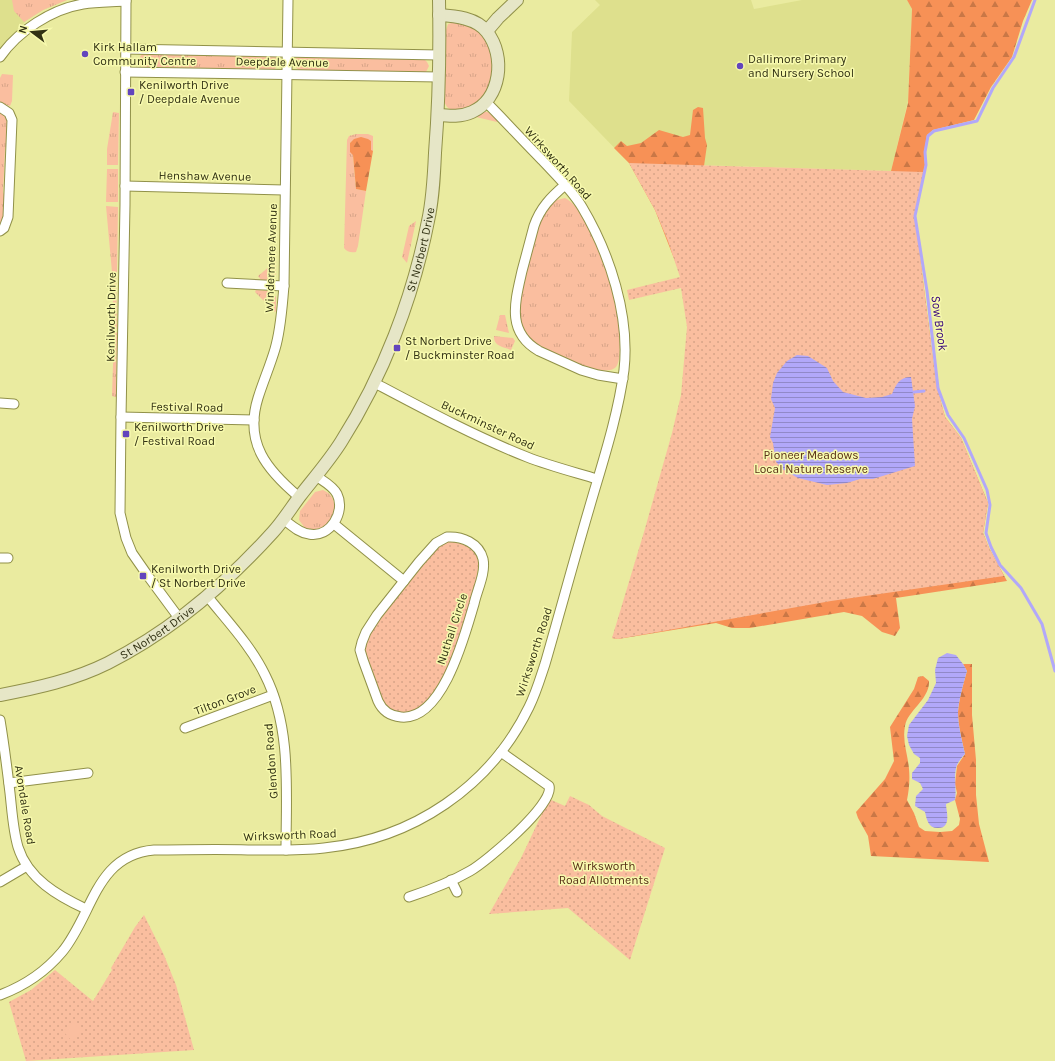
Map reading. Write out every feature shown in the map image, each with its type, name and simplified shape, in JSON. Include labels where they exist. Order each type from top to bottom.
[{"type":"street","name":"Windermere Avenue","points":[[288,0],[284,190],[284,286],[279,331],[271,362],[258,398],[254,420],[256,441],[265,463],[278,479],[299,497]]},
{"type":"street","name":"St Norbert Drive","points":[[0,695],[55,683],[106,664],[144,643],[208,597],[248,559],[283,519],[340,443],[393,341],[420,258],[429,220],[438,115],[439,0]]},
{"type":"street","points":[[487,31],[517,0]]},
{"type":"street","points":[[0,57],[19,36],[47,17],[83,4],[126,1]]},
{"type":"street","name":"Kenilworth Drive","points":[[126,1],[120,513],[126,538],[132,553],[179,618]]},
{"type":"street","points":[[438,115],[462,115],[476,110],[486,102],[499,73],[497,52],[487,31],[468,19],[456,16],[439,15]]},
{"type":"street","name":"Deepdale Avenue","points":[[125,48],[439,55]]},
{"type":"street","name":"Deepdale Avenue","points":[[125,72],[439,77]]},
{"type":"street","name":"Wirksworth Road","points":[[0,995],[11,991],[43,971],[62,952],[70,941],[97,888],[108,874],[131,855],[154,850],[286,850],[324,848],[356,843],[404,828],[430,815],[457,796],[478,778],[501,752],[518,727],[529,706],[545,664],[614,419],[624,369],[623,325],[615,282],[602,243],[581,206],[565,185],[486,102]]},
{"type":"street","points":[[0,107],[9,113],[12,120],[8,217],[4,228],[0,231]]},
{"type":"street","points":[[565,185],[544,204],[537,217],[517,294],[515,314],[516,323],[519,333],[533,348],[581,370],[598,375],[622,379]]},
{"type":"street","name":"Henshaw Avenue","points":[[125,186],[284,190]]},
{"type":"street","points":[[227,283],[284,286]]},
{"type":"street","name":"Buckminster Road","points":[[373,382],[497,444],[548,464],[597,479]]},
{"type":"street","points":[[0,403],[14,404]]},
{"type":"street","name":"Festival Road","points":[[121,417],[254,420]]},
{"type":"street","points":[[283,519],[300,531],[316,535],[324,532],[334,524],[340,506],[340,500],[334,490],[316,476]]},
{"type":"street","points":[[334,524],[404,581]]},
{"type":"street","name":"Nuthall Circle","points":[[447,537],[457,537],[466,540],[477,548],[482,558],[483,571],[472,611],[462,645],[450,673],[434,700],[427,708],[418,715],[405,718],[392,715],[381,707],[362,660],[360,650],[369,626],[404,581],[436,543],[447,537]]},
{"type":"street","name":"Glendon Road","points":[[208,597],[237,631],[251,651],[266,677],[273,695],[282,727],[284,744],[286,782],[286,850]]},
{"type":"street","name":"Tilton Grove","points":[[185,728],[273,695]]},
{"type":"street","name":"Avondale Road","points":[[0,720],[16,840],[22,857],[27,866],[48,888],[67,900],[86,909]]},
{"type":"street","points":[[408,897],[430,890],[452,880],[469,871],[495,853],[536,813],[550,792],[549,786],[501,752]]},
{"type":"street","points":[[9,783],[88,773]]},
{"type":"street","points":[[0,882],[27,866]]},
{"type":"street","points":[[452,880],[457,892]]},
{"type":"shaded area","points":[[0,0],[67,0],[43,10],[26,21],[0,47]]},
{"type":"shaded area","name":"Dallimore Primary and Nursery School","points":[[595,0],[751,0],[754,9],[802,0],[907,0],[912,9],[908,101],[891,171],[629,163],[569,101],[572,32],[600,5]]},
{"type":"shaded area","points":[[797,355],[808,356],[827,368],[833,381],[843,392],[866,398],[882,397],[892,394],[895,387],[901,380],[911,377],[915,406],[912,419],[915,466],[873,479],[860,479],[847,483],[827,485],[798,478],[784,470],[776,462],[773,443],[770,437],[775,408],[771,399],[773,383],[777,373],[787,361]]},
{"type":"shaded area","points":[[947,653],[956,655],[967,671],[960,697],[958,712],[959,728],[965,754],[957,765],[956,769],[955,800],[946,804],[947,822],[942,828],[935,828],[932,827],[927,821],[925,812],[915,806],[916,796],[923,789],[920,783],[912,779],[912,773],[920,763],[920,758],[914,754],[909,745],[907,736],[909,725],[928,700],[936,683],[935,670],[938,658]]},
{"type":"green space","points":[[12,0],[67,0],[43,10],[24,22],[14,11]]},
{"type":"green space","name":"Pioneer Meadows Local Nature Reserve","points":[[907,0],[1032,0],[1023,21],[1012,57],[991,87],[974,120],[933,130],[927,135],[924,155],[925,165],[916,203],[915,217],[936,384],[945,417],[961,438],[988,503],[983,533],[989,548],[1007,581],[896,598],[900,628],[895,636],[882,632],[862,616],[844,612],[750,628],[732,628],[716,623],[618,639],[612,638],[884,171],[891,171],[908,103],[912,9]]},
{"type":"green space","points":[[455,22],[473,26],[488,40],[496,72],[482,100],[467,110],[451,110],[447,107],[443,100],[445,33],[448,24]]},
{"type":"green space","points":[[143,53],[273,55],[276,58],[277,64],[275,69],[272,70],[143,68],[139,60]]},
{"type":"green space","points":[[301,56],[423,58],[429,66],[424,73],[300,71],[296,67],[295,62],[296,58]]},
{"type":"green space","points":[[2,74],[13,75],[12,101],[10,106],[0,103],[0,78]]},
{"type":"green space","points":[[698,107],[703,108],[705,138],[707,145],[704,166],[777,168],[677,266],[655,210],[629,163],[614,148],[621,141],[627,146],[641,143],[659,130],[683,137],[690,135],[693,110]]},
{"type":"green space","points":[[0,112],[3,113],[9,122],[8,142],[5,149],[3,192],[6,199],[6,215],[0,226]]},
{"type":"green space","points":[[113,112],[119,113],[118,165],[107,165],[107,149]]},
{"type":"green space","points":[[481,112],[488,112],[497,120],[497,122],[476,117]]},
{"type":"green space","points":[[356,134],[368,134],[373,136],[373,151],[371,151],[371,141],[360,138],[355,139],[350,143],[353,155],[356,189],[366,191],[358,246],[356,252],[352,252],[344,248],[347,140],[349,136]]},
{"type":"green space","points":[[361,137],[371,141],[371,150],[373,151],[366,191],[356,189],[353,155],[350,152],[350,143],[354,139]]},
{"type":"green space","name":"Pioneer Meadows Local Nature Reserve","points":[[629,163],[923,172],[915,217],[936,384],[945,417],[961,438],[988,503],[983,533],[1004,576],[831,601],[618,639],[612,638],[672,433],[681,395],[687,327],[681,288],[629,300],[627,290],[680,277],[668,241],[655,210]]},
{"type":"green space","points":[[107,169],[118,169],[118,202],[106,202]]},
{"type":"green space","points":[[565,198],[572,203],[585,220],[602,254],[611,280],[618,321],[620,349],[619,360],[616,367],[608,370],[597,370],[582,366],[551,352],[527,336],[520,323],[519,309],[522,282],[538,223],[553,201]]},
{"type":"green space","points":[[106,206],[118,207],[117,272],[112,272]]},
{"type":"green space","points":[[416,221],[407,263],[402,257],[409,226]]},
{"type":"green space","points":[[276,261],[276,274],[269,280],[261,280],[258,276]]},
{"type":"green space","points":[[112,276],[116,276],[117,329],[114,329]]},
{"type":"green space","points":[[256,290],[270,291],[276,297],[275,312],[255,292]]},
{"type":"green space","points":[[500,315],[505,315],[509,333],[496,330]]},
{"type":"green space","points":[[117,332],[116,397],[112,396],[114,333]]},
{"type":"green space","points":[[494,336],[513,338],[515,341],[511,350],[497,344]]},
{"type":"green space","points":[[323,490],[330,495],[334,501],[335,508],[333,515],[329,522],[323,527],[315,529],[305,528],[299,520],[300,511],[315,492]]},
{"type":"green space","points":[[447,541],[466,545],[474,551],[478,560],[473,592],[461,635],[447,671],[437,691],[430,700],[410,714],[391,711],[383,704],[364,650],[368,634],[434,549]]},
{"type":"green space","points":[[963,664],[972,664],[972,715],[976,760],[976,795],[979,824],[989,862],[871,856],[868,836],[856,812],[885,779],[894,761],[890,727],[914,689],[918,677],[923,676],[929,681],[926,694],[910,715],[905,726],[904,732],[909,773],[907,800],[919,827],[925,831],[952,831],[959,825],[960,819],[955,800],[957,793],[955,784],[957,766],[965,754],[959,728],[958,712],[960,697],[967,671]]},
{"type":"green space","name":"Wirksworth Road Allotments","points":[[570,796],[589,805],[602,816],[665,848],[630,960],[568,908],[489,914],[521,858],[549,799],[565,806]]},
{"type":"green space","points":[[144,915],[164,955],[176,985],[194,1050],[26,1061],[9,1002],[31,990],[55,970],[93,1001],[112,970],[111,968],[135,927]]},
{"type":"green space","points":[[73,1022],[82,1032],[72,1041],[63,1031]]},
{"type":"waterway","name":"Sow Brook","points":[[1035,0],[1014,57],[993,88],[977,121],[934,131],[928,136],[925,152],[926,165],[915,216],[927,291],[938,388],[948,415],[964,438],[987,490],[990,505],[986,533],[991,547],[1000,565],[1021,588],[1042,624],[1055,671]]},
{"type":"waterway","points":[[914,392],[924,391]]},
{"type":"place","name":"Kirk Hallam Community Centre","points":[[85,54]]},
{"type":"place","name":"Dallimore Primary and Nursery School","points":[[740,66]]},
{"type":"place","name":"Kenilworth Drive / Deepdale Avenue","points":[[131,92]]},
{"type":"place","name":"St Norbert Drive / Buckminster Road","points":[[397,348]]},
{"type":"place","name":"Kenilworth Drive / Festival Road","points":[[126,434]]},
{"type":"place","name":"Kenilworth Drive / St Norbert Drive","points":[[143,576]]}]
